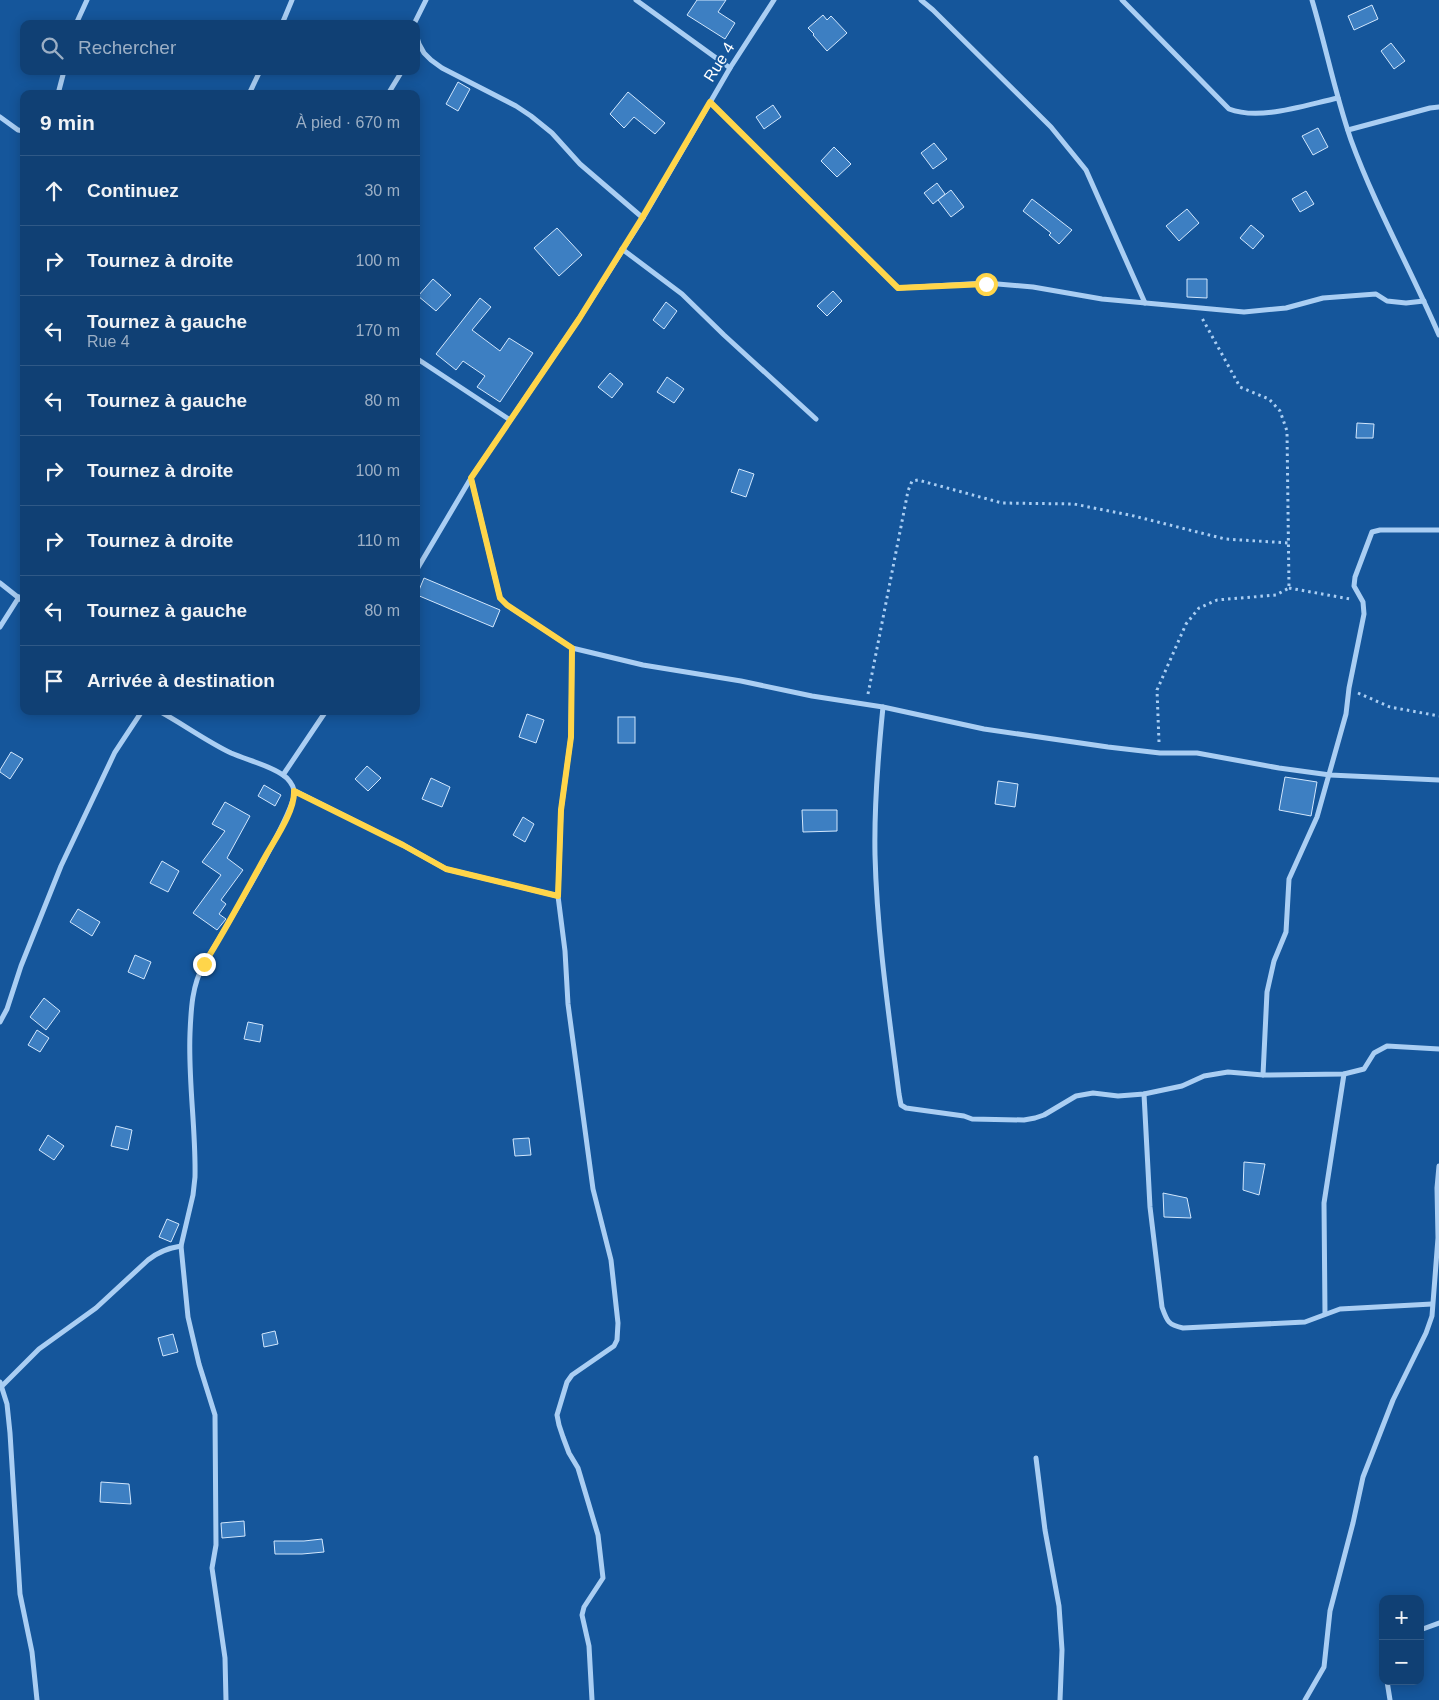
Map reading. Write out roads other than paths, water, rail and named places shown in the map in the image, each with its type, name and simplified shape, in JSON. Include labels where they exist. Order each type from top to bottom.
[{"type":"street","points":[[78,20],[87,0]]},
{"type":"street","points":[[284,20],[292,0]]},
{"type":"street","points":[[416,20],[426,0]]},
{"type":"street","points":[[636,0],[730,68]]},
{"type":"street","name":"Rue 4","points":[[420,564],[471,478],[579,319],[642,218],[730,68],[774,0]]},
{"type":"street","points":[[921,0],[1050,127],[1086,170],[1145,303]]},
{"type":"street","points":[[1122,0],[1229,109],[1242,114],[1270,112],[1338,98]]},
{"type":"street","points":[[1312,0],[1338,98],[1366,178],[1439,335]]},
{"type":"street","points":[[420,49],[442,68],[516,106],[538,122],[552,133],[580,164],[642,218]]},
{"type":"street","points":[[59,90],[63,75]]},
{"type":"street","points":[[251,90],[258,75]]},
{"type":"street","points":[[390,90],[400,75]]},
{"type":"street","points":[[710,102],[898,288],[986,284],[1033,287],[1102,299],[1244,312],[1272,310],[1323,298],[1376,294],[1387,301],[1424,301]]},
{"type":"street","points":[[1348,130],[1439,107]]},
{"type":"street","points":[[0,117],[20,130]]},
{"type":"street","points":[[622,249],[682,294],[816,419]]},
{"type":"street","points":[[420,361],[510,420]]},
{"type":"street","points":[[471,478],[500,598],[507,605],[572,648],[643,665],[883,707],[984,729],[1108,748],[1160,753],[1197,753],[1330,775],[1439,780]]},
{"type":"street","points":[[1263,1075],[1267,992],[1274,961],[1286,932],[1289,879],[1316,817],[1330,775],[1346,714],[1348,688],[1364,614],[1362,602],[1354,586],[1355,577],[1372,532],[1380,530],[1439,530]]},
{"type":"street","points":[[0,583],[19,597],[0,626]]},
{"type":"street","points":[[572,648],[571,737],[561,810],[558,896],[565,951],[568,1004],[593,1189],[611,1260],[618,1322],[617,1340],[614,1346],[572,1375],[567,1382],[557,1415],[563,1437],[578,1468],[598,1535],[602,1578],[584,1607],[582,1615],[589,1646],[592,1700]]},
{"type":"street","points":[[883,707],[876,772],[876,855],[883,962],[902,1105],[906,1108],[964,1116],[972,1119],[1024,1120],[1044,1115],[1076,1096],[1093,1093],[1118,1096],[1144,1094],[1182,1086],[1204,1076],[1228,1072],[1263,1075],[1344,1074],[1364,1068],[1374,1052],[1387,1046],[1439,1049]]},
{"type":"street","points":[[0,1022],[7,1009],[21,966],[64,857],[114,752],[139,715]]},
{"type":"street","points":[[165,715],[191,732],[231,753],[283,775],[291,783],[295,796],[287,816],[197,978],[191,1005],[189,1054],[195,1177],[193,1195],[181,1246],[188,1317],[199,1364],[215,1415],[216,1545],[212,1568],[225,1658],[226,1700]]},
{"type":"street","points":[[283,775],[323,715]]},
{"type":"street","points":[[294,791],[403,845],[446,869],[558,896]]},
{"type":"street","points":[[1325,1314],[1324,1203],[1344,1074]]},
{"type":"street","points":[[1144,1094],[1150,1208],[1162,1307],[1167,1320],[1183,1328],[1305,1322],[1340,1309],[1432,1304]]},
{"type":"street","points":[[1305,1700],[1324,1667],[1330,1611],[1363,1477],[1393,1400],[1426,1334],[1432,1316],[1438,1238],[1437,1188],[1439,1166]]},
{"type":"street","points":[[37,1700],[32,1652],[20,1594],[10,1434],[7,1404],[1,1384],[39,1349],[96,1308],[148,1260],[169,1248],[181,1246]]},
{"type":"street","points":[[1036,1458],[1045,1530],[1059,1606],[1062,1650],[1060,1700]]},
{"type":"street","points":[[1424,1628],[1439,1622]]},
{"type":"street","points":[[1388,1685],[1390,1700]]}]
